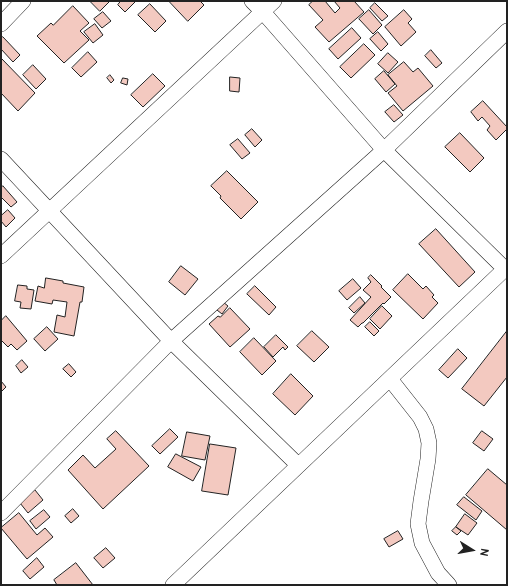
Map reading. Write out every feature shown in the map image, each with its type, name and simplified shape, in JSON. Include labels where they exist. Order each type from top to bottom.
[{"type":"street","points":[[1,24],[23,1]]},
{"type":"street","points":[[173,585],[506,268],[384,150],[252,1]]},
{"type":"street","points":[[1,256],[48,210],[274,1]]},
{"type":"street","points":[[1,513],[170,341],[384,150],[507,32]]},
{"type":"street","points":[[1,159],[170,341],[298,465]]},
{"type":"street","points":[[390,379],[420,417],[426,429],[429,443],[428,459],[418,524],[422,543],[438,573],[449,585]]},
{"type":"building","points":[[90,1],[110,1],[100,11]]},
{"type":"building","points":[[121,1],[136,1],[125,12],[118,5]]},
{"type":"building","points":[[169,1],[200,1],[204,5],[188,21]]},
{"type":"building","points":[[313,1],[325,1],[335,13],[340,8],[334,1],[354,1],[364,12],[329,42],[315,27],[323,20],[309,5]]},
{"type":"building","points":[[375,3],[388,16],[382,21],[370,8]]},
{"type":"building","points":[[150,4],[166,21],[155,32],[138,15]]},
{"type":"building","points":[[73,6],[89,23],[80,31],[89,40],[64,63],[37,36],[51,23],[53,25]]},
{"type":"building","points":[[369,10],[382,25],[373,34],[359,19]]},
{"type":"building","points":[[404,10],[412,19],[408,23],[416,32],[401,46],[385,27]]},
{"type":"building","points":[[103,12],[111,21],[102,28],[94,19]]},
{"type":"building","points":[[95,24],[103,35],[93,43],[84,32]]},
{"type":"building","points":[[352,28],[361,38],[338,59],[329,49]]},
{"type":"building","points":[[378,32],[388,44],[381,51],[370,39]]},
{"type":"building","points":[[3,37],[20,55],[13,62],[1,49],[1,38]]},
{"type":"building","points":[[364,44],[375,55],[351,78],[340,67]]},
{"type":"building","points":[[431,50],[442,63],[436,68],[425,56]]},
{"type":"building","points":[[88,52],[97,62],[81,77],[72,68]]},
{"type":"building","points":[[388,53],[398,62],[388,73],[378,64]]},
{"type":"building","points":[[1,58],[35,93],[18,111],[1,93]]},
{"type":"building","points":[[404,62],[413,72],[418,68],[433,86],[403,111],[388,93],[397,86],[388,75]]},
{"type":"building","points":[[33,65],[46,79],[36,89],[23,75]]},
{"type":"building","points":[[384,71],[395,84],[386,92],[375,79]]},
{"type":"building","points":[[153,74],[165,86],[143,107],[131,95]]},
{"type":"building","points":[[110,75],[114,80],[111,83],[107,78]]},
{"type":"building","points":[[230,77],[240,78],[239,92],[230,91]]},
{"type":"building","points":[[123,78],[128,79],[127,85],[121,83]]},
{"type":"building","points":[[483,101],[507,127],[507,129],[496,140],[487,130],[490,126],[482,117],[478,121],[471,112]]},
{"type":"building","points":[[394,105],[403,115],[394,122],[385,112]]},
{"type":"building","points":[[252,129],[262,140],[255,147],[245,135]]},
{"type":"building","points":[[460,133],[484,158],[470,172],[445,147]]},
{"type":"building","points":[[238,139],[250,153],[242,159],[230,145]]},
{"type":"building","points":[[227,171],[258,202],[241,219],[220,198],[221,196],[211,186]]},
{"type":"building","points":[[3,186],[17,202],[11,207],[1,197],[1,188]]},
{"type":"building","points":[[8,210],[15,218],[6,227],[1,221],[1,216]]},
{"type":"building","points":[[436,229],[475,272],[459,287],[419,244]]},
{"type":"building","points":[[181,266],[198,279],[185,295],[169,282]]},
{"type":"building","points":[[408,274],[423,289],[426,286],[434,295],[432,297],[438,303],[423,319],[393,290]]},
{"type":"building","points":[[371,275],[391,297],[358,327],[350,320],[371,297],[363,290],[371,282],[368,278]]},
{"type":"building","points":[[46,278],[84,287],[74,336],[54,332],[57,315],[65,317],[67,302],[53,300],[52,304],[35,301],[38,286],[44,288]]},
{"type":"building","points":[[353,279],[361,288],[347,300],[339,291]]},
{"type":"building","points":[[18,285],[27,286],[27,289],[34,290],[31,309],[20,308],[21,302],[15,301]]},
{"type":"building","points":[[255,286],[276,307],[269,315],[247,294]]},
{"type":"building","points":[[360,297],[365,303],[354,313],[349,308]]},
{"type":"building","points":[[223,302],[228,306],[222,314],[217,310]]},
{"type":"building","points":[[382,306],[392,316],[380,329],[370,319]]},
{"type":"building","points":[[230,308],[250,329],[230,347],[209,324]]},
{"type":"building","points":[[6,316],[27,341],[17,350],[11,344],[8,347],[1,340],[1,321]]},
{"type":"building","points":[[370,322],[379,331],[374,336],[365,327]]},
{"type":"building","points":[[47,327],[58,339],[45,351],[34,339]]},
{"type":"building","points":[[312,331],[329,347],[314,362],[297,346]]},
{"type":"building","points":[[507,331],[507,377],[484,406],[462,389]]},
{"type":"building","points":[[276,335],[288,347],[285,350],[283,347],[273,357],[264,347]]},
{"type":"building","points":[[254,338],[276,361],[262,375],[240,352]]},
{"type":"building","points":[[458,349],[467,358],[448,378],[439,370]]},
{"type":"building","points":[[22,360],[28,367],[21,373],[16,366]]},
{"type":"building","points":[[69,364],[76,372],[71,377],[63,369]]},
{"type":"building","points":[[291,374],[313,396],[295,415],[273,394]]},
{"type":"building","points":[[1,381],[6,387],[1,392]]},
{"type":"building","points":[[170,429],[178,437],[160,454],[152,446]]},
{"type":"building","points":[[116,431],[149,466],[103,509],[68,470],[83,455],[95,468],[116,449],[107,439]]},
{"type":"building","points":[[482,431],[493,439],[484,451],[473,443]]},
{"type":"building","points":[[187,432],[210,436],[205,460],[182,456]]},
{"type":"building","points":[[210,444],[236,448],[228,495],[202,491]]},
{"type":"building","points":[[176,454],[201,467],[193,481],[168,467]]},
{"type":"building","points":[[488,469],[507,485],[507,530],[466,495]]},
{"type":"building","points":[[35,490],[43,500],[28,513],[20,503]]},
{"type":"building","points":[[464,497],[482,511],[476,520],[457,505]]},
{"type":"building","points":[[73,509],[79,516],[71,523],[65,516]]},
{"type":"building","points":[[44,510],[50,517],[36,529],[30,521]]},
{"type":"building","points":[[19,513],[37,535],[45,528],[53,537],[27,559],[1,528]]},
{"type":"building","points":[[465,514],[477,523],[468,535],[456,527]]},
{"type":"building","points":[[456,527],[461,531],[457,535],[452,531]]},
{"type":"building","points":[[398,531],[403,539],[389,547],[384,539]]},
{"type":"building","points":[[106,548],[115,558],[103,568],[94,558]]},
{"type":"building","points":[[37,558],[44,567],[30,579],[23,571]]},
{"type":"building","points":[[76,563],[93,585],[57,585],[54,580]]}]
